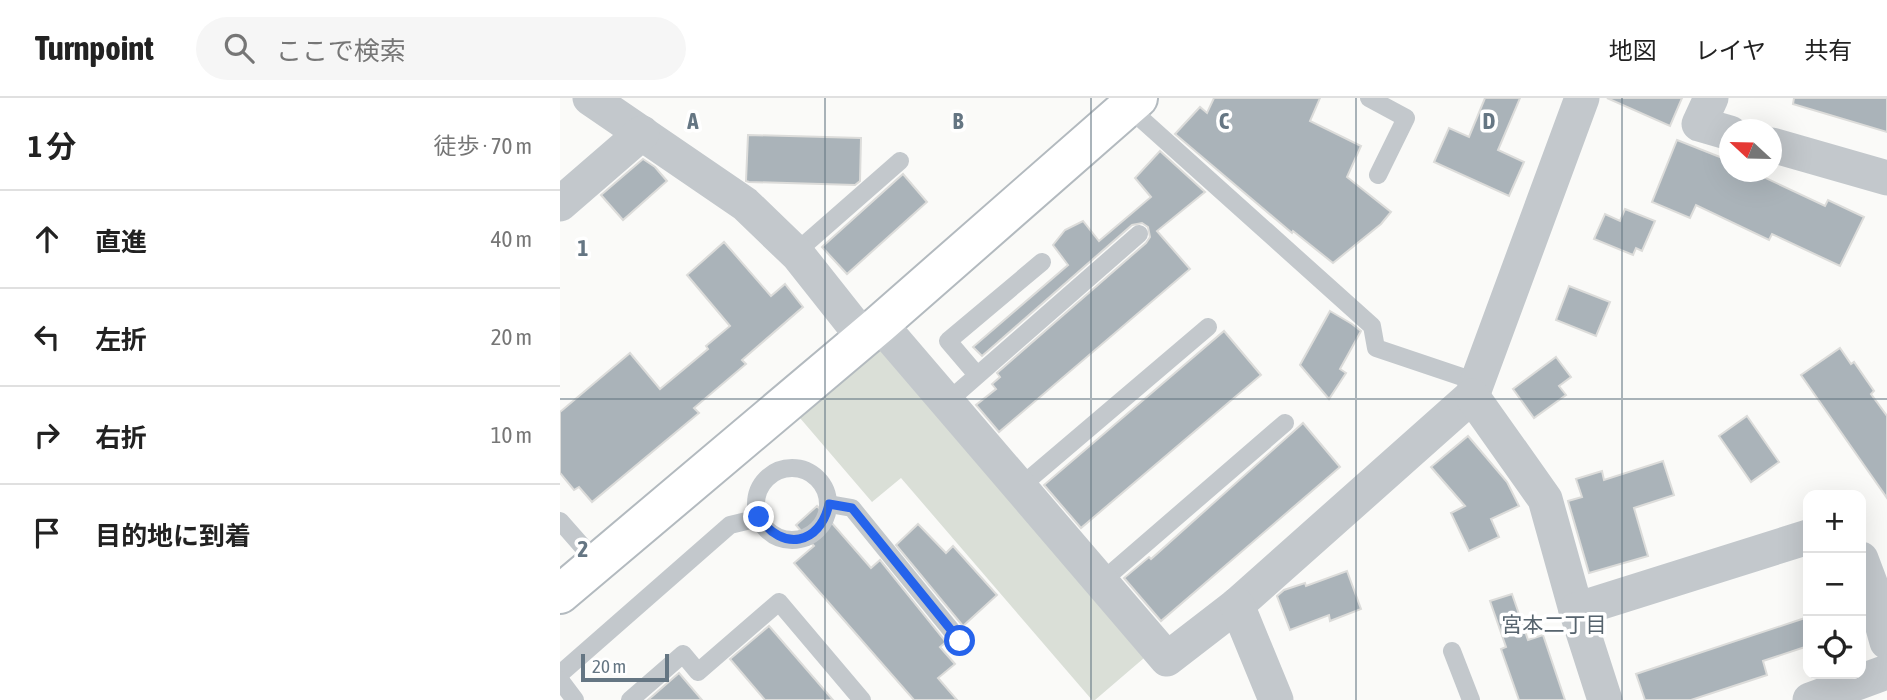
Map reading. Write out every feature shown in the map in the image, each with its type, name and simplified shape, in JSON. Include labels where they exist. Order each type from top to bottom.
[{"type":"street","points":[[590,98],[745,204],[947,402],[1167,659],[1237,605],[1474,389],[1582,98]]},
{"type":"street","points":[[1711,98],[1699,124],[1719,130]]},
{"type":"street","points":[[560,594],[1133,103]]},
{"type":"street","points":[[560,204],[642,133]]},
{"type":"street","points":[[1782,148],[1887,177]]},
{"type":"street","points":[[1474,389],[1545,499],[1605,700]]},
{"type":"street","points":[[1576,610],[1803,539]]},
{"type":"street","points":[[1873,577],[1887,642]]},
{"type":"street","points":[[1237,605],[1276,700]]},
{"type":"street","points":[[1810,700],[1887,672]]},
{"type":"lane","points":[[1369,98],[1406,118],[1378,175]]},
{"type":"lane","points":[[1133,103],[1372,326],[1376,348],[1474,389]]},
{"type":"lane","points":[[795,253],[900,161]]},
{"type":"lane","points":[[947,402],[1139,233]]},
{"type":"lane","points":[[977,375],[948,341],[1042,262]]},
{"type":"lane","points":[[1020,487],[1208,327]]},
{"type":"lane","points":[[1101,582],[1285,423]]},
{"type":"lane","points":[[799,467],[821,480],[827,491],[829,504],[826,518],[818,530],[806,537],[792,540],[778,537],[767,529],[759,517],[756,505],[758,492],[764,481],[774,472],[799,467]]},
{"type":"lane","points":[[829,504],[852,508],[960,641]]},
{"type":"lane","points":[[560,674],[730,525],[759,517]]},
{"type":"lane","points":[[560,521],[597,563]]},
{"type":"lane","points":[[630,700],[683,654],[698,672],[779,603],[862,700]]},
{"type":"lane","points":[[1452,650],[1471,700]]},
{"type":"lane","points":[[560,680],[575,700]]},
{"type":"shaded area","points":[[880,349],[1144,658],[1095,700],[1092,700],[901,478],[872,502],[800,418]]},
{"type":"building","points":[[1214,98],[1320,98],[1310,121],[1361,146],[1347,177],[1391,212],[1381,224],[1333,263],[1293,231],[1292,233],[1175,134],[1200,107],[1207,113]]},
{"type":"building","points":[[1485,98],[1520,98],[1498,150],[1524,162],[1509,196],[1434,162],[1449,128],[1469,137]]},
{"type":"building","points":[[1607,98],[1682,98],[1670,126]]},
{"type":"building","points":[[1794,98],[1887,98],[1887,132],[1793,104]]},
{"type":"building","points":[[748,135],[861,138],[860,181],[855,185],[746,181]]},
{"type":"building","points":[[1677,140],[1719,157],[1719,182],[1774,182],[1825,206],[1828,200],[1864,217],[1840,266],[1772,234],[1769,240],[1696,205],[1690,218],[1652,202]]},
{"type":"building","points":[[1160,151],[1205,192],[1157,231],[1190,269],[999,432],[976,405],[996,389],[992,384],[1000,377],[997,373],[1146,243],[1150,237],[1148,227],[1142,223],[1132,225],[982,356],[973,347],[1068,265],[1053,245],[1065,230],[1083,221],[1099,241],[1151,197],[1135,178]]},
{"type":"building","points":[[643,159],[655,167],[667,181],[623,220],[601,195]]},
{"type":"building","points":[[903,174],[927,202],[847,274],[822,247]]},
{"type":"building","points":[[1625,209],[1655,221],[1642,251],[1636,248],[1633,255],[1594,239],[1605,214],[1620,221]]},
{"type":"building","points":[[724,242],[771,296],[785,284],[803,307],[742,360],[746,364],[694,408],[699,413],[592,502],[579,487],[574,490],[560,473],[560,412],[630,353],[660,389],[708,349],[706,346],[730,326],[687,275]]},
{"type":"building","points":[[1569,286],[1610,302],[1596,336],[1556,320]]},
{"type":"building","points":[[1330,311],[1361,331],[1340,369],[1346,373],[1329,399],[1300,365]]},
{"type":"building","points":[[1224,331],[1261,375],[1081,528],[1044,485]]},
{"type":"building","points":[[1840,348],[1851,364],[1854,362],[1874,391],[1871,394],[1887,416],[1887,498],[1801,375]]},
{"type":"building","points":[[1556,357],[1571,377],[1559,386],[1566,395],[1534,418],[1513,389]]},
{"type":"building","points":[[1747,416],[1779,462],[1751,482],[1719,436]]},
{"type":"building","points":[[1303,423],[1340,467],[1161,621],[1124,578],[1149,557],[1151,559]]},
{"type":"building","points":[[1468,436],[1507,482],[1519,506],[1491,519],[1499,537],[1469,551],[1451,513],[1465,506],[1431,467]]},
{"type":"building","points":[[1663,461],[1674,495],[1634,508],[1648,556],[1589,573],[1568,501],[1582,497],[1576,479],[1602,471],[1604,480]]},
{"type":"building","points":[[817,506],[871,568],[880,560],[946,642],[940,647],[955,664],[938,678],[957,700],[914,700],[794,563],[814,546],[796,525]]},
{"type":"building","points":[[918,524],[946,553],[953,546],[997,595],[963,626],[896,545]]},
{"type":"building","points":[[1347,571],[1361,609],[1330,621],[1329,615],[1290,630],[1277,596],[1284,590],[1305,583],[1306,586]]},
{"type":"building","points":[[1512,594],[1528,640],[1543,635],[1565,700],[1519,700],[1501,649],[1506,647],[1490,601]]},
{"type":"building","points":[[1803,619],[1803,648],[1763,661],[1767,675],[1691,700],[1645,700],[1636,674]]},
{"type":"building","points":[[769,626],[833,700],[765,700],[730,659]]},
{"type":"building","points":[[679,673],[702,700],[648,700]]},
{"type":"district","name":"宮本二丁目","points":[[1554,625]]},
{"type":"route","points":[[759,517],[767,529],[778,537],[792,540],[806,537],[818,530],[826,518],[829,504],[852,508],[960,641]]}]
